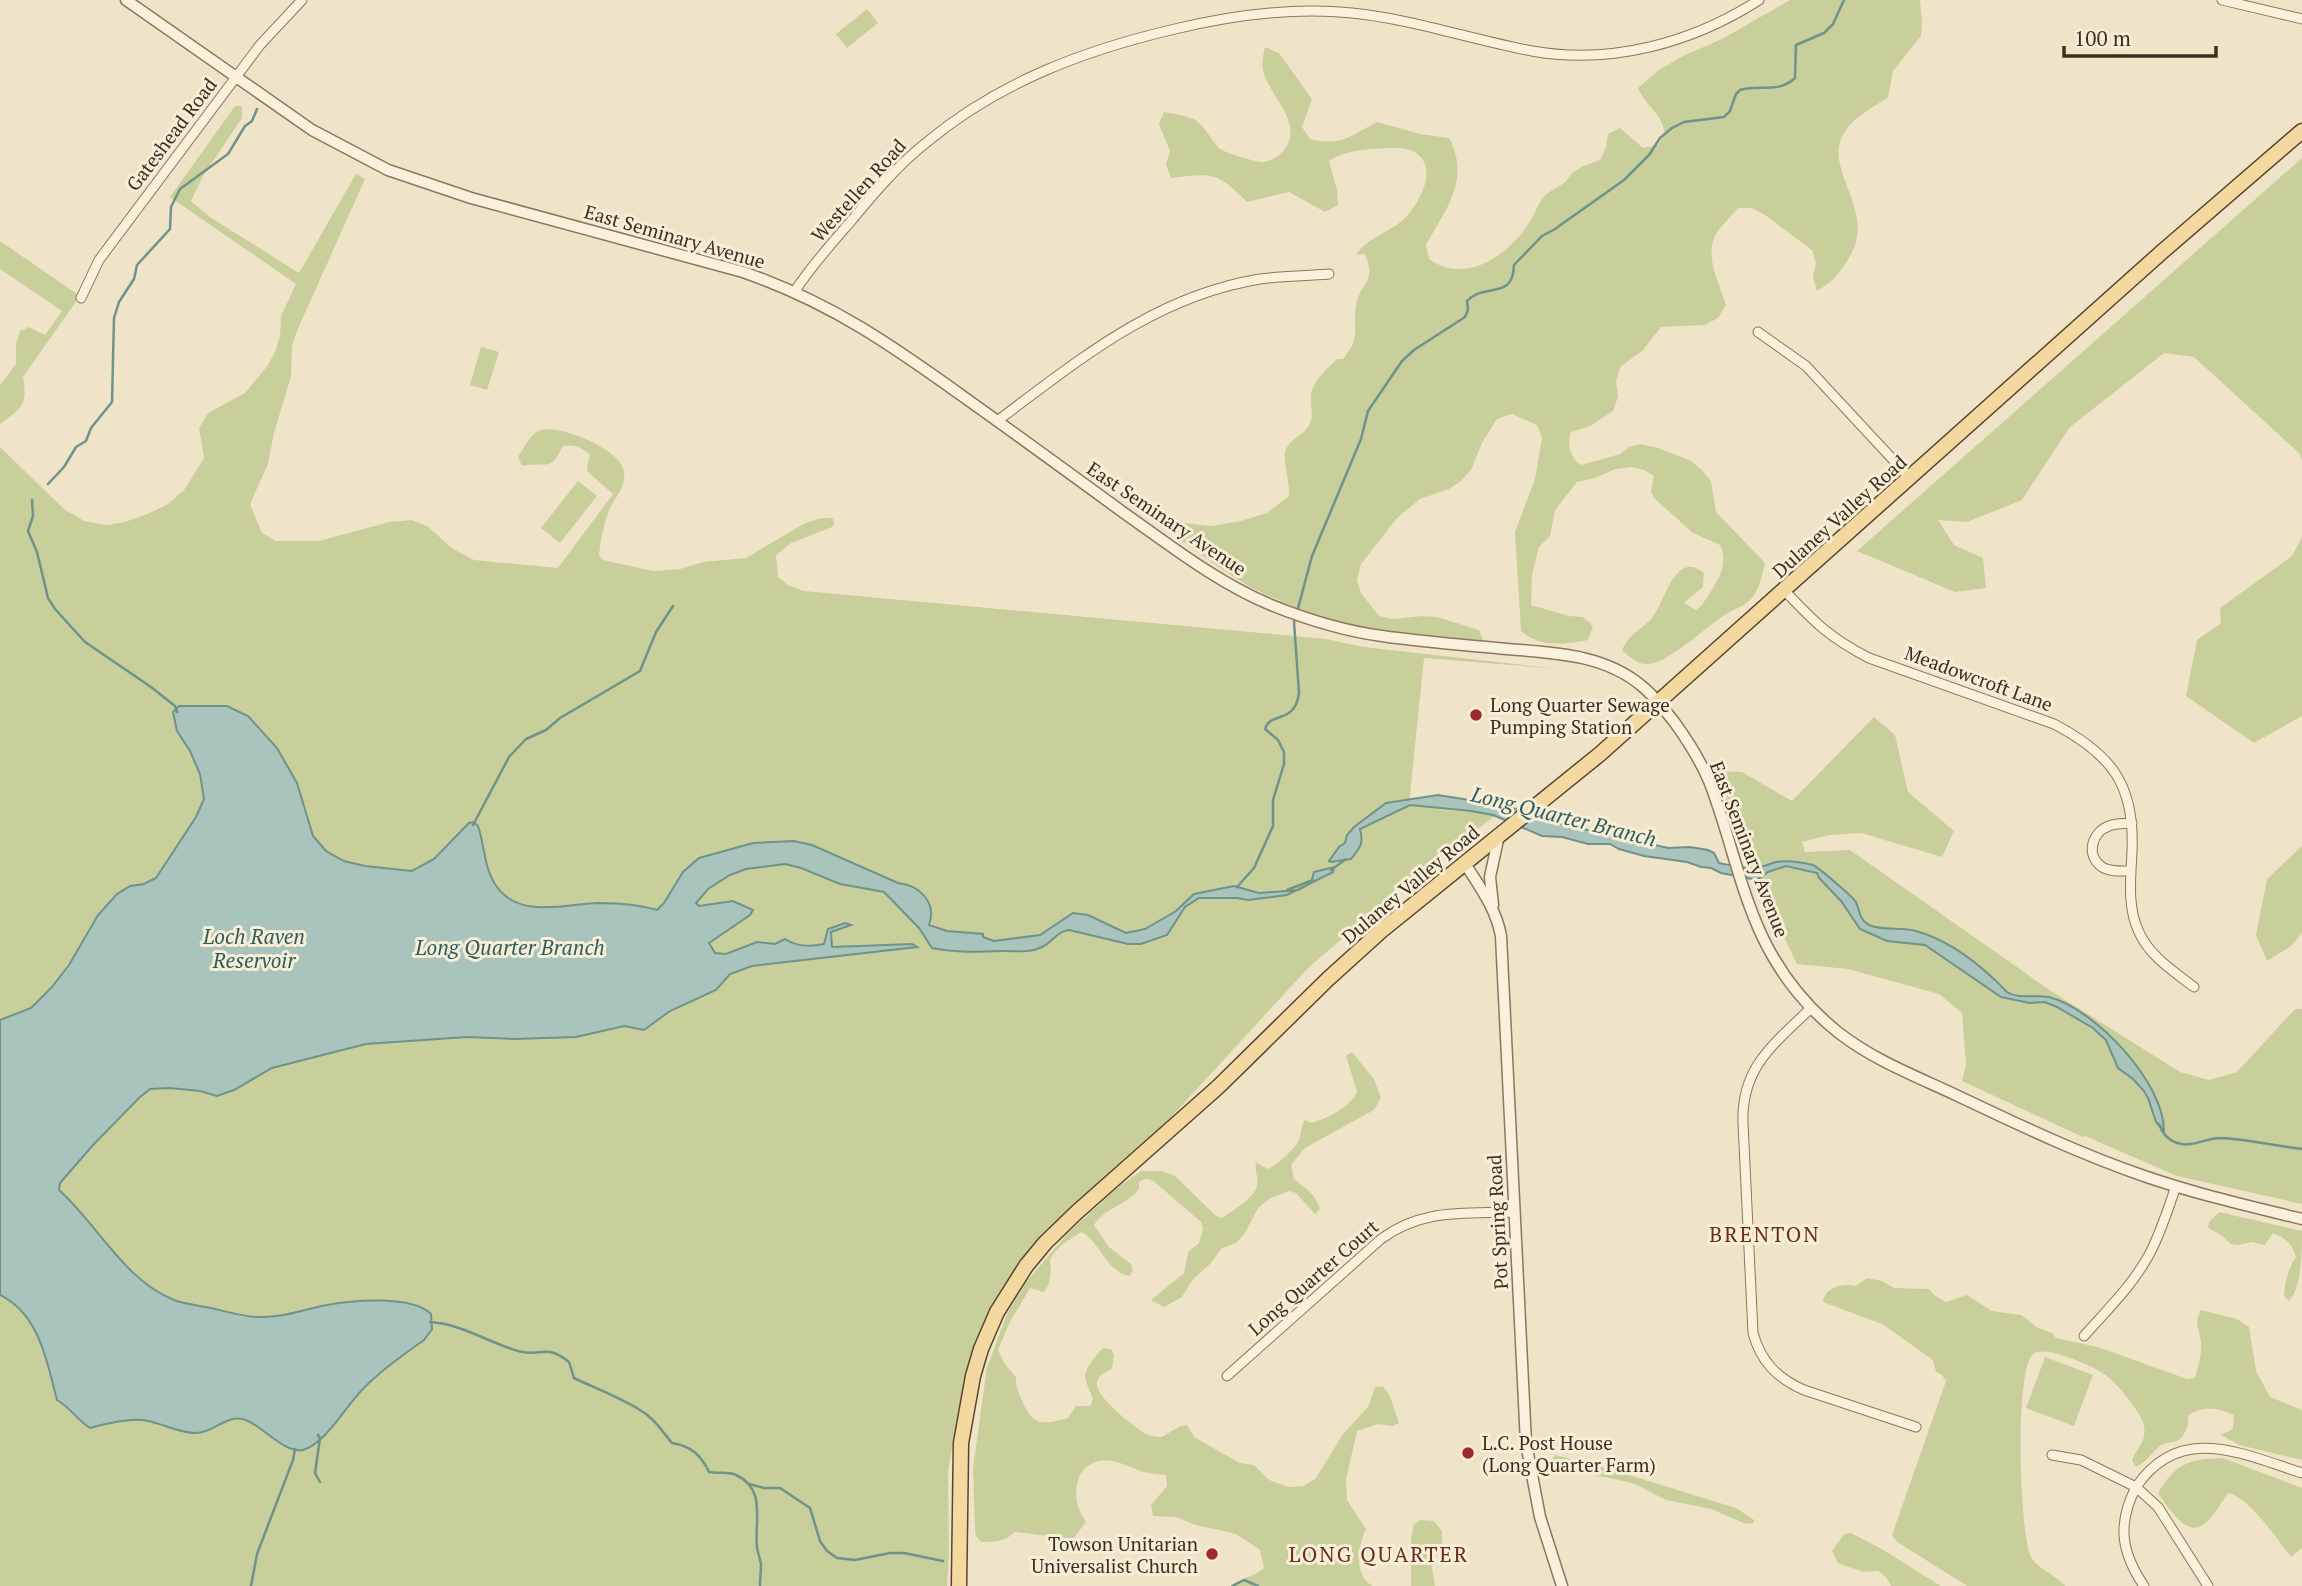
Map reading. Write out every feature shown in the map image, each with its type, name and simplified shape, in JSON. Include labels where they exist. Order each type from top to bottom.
[{"type":"main road","name":"Dulaney Valley Road","points":[[959,1586],[960,1457],[973,1376],[997,1312],[1040,1249],[1077,1212],[1218,1087],[1350,958],[1464,862],[1534,809],[1658,703],[2163,251],[2302,131]]},
{"type":"street","name":"East Seminary Avenue","points":[[126,0],[312,131],[401,175],[471,198],[743,272],[833,310],[873,333],[1210,573],[1252,596],[1303,617],[1379,636],[1565,654],[1604,664],[1635,680],[1678,728],[1701,765],[1758,928],[1772,956],[1811,1008],[1849,1041],[1890,1064],[2096,1158],[2176,1186],[2302,1219]]},
{"type":"street","name":"Gateshead Road","points":[[81,298],[99,260],[260,45],[302,0]]},
{"type":"street","name":"Westellen Road","points":[[795,292],[881,186],[927,141],[983,102],[1015,84],[1080,56],[1125,42],[1214,20],[1277,13],[1333,11],[1390,18],[1533,51],[1599,53],[1633,50],[1693,35],[1759,0]]},
{"type":"street","points":[[2222,0],[2302,19]]},
{"type":"street","points":[[997,421],[1114,335],[1188,298],[1261,279],[1329,274]]},
{"type":"street","points":[[1758,332],[1806,366],[1910,478]]},
{"type":"street","name":"Meadowcroft Lane","points":[[1784,591],[1830,636],[1869,658],[2028,713],[2072,734],[2100,755],[2115,771],[2124,787],[2132,823],[2130,871],[2133,914],[2138,930],[2156,956],[2194,986]]},
{"type":"street","points":[[2130,871],[2102,867],[2095,860],[2092,844],[2095,835],[2102,829],[2111,825],[2132,823]]},
{"type":"street","points":[[1494,911],[1490,877],[1499,835]]},
{"type":"street","name":"Pot Spring Road","points":[[1464,862],[1494,911],[1500,927],[1526,1443],[1540,1517],[1562,1586]]},
{"type":"street","points":[[1811,1008],[1759,1060],[1744,1093],[1743,1124],[1753,1333],[1765,1362],[1787,1381],[1804,1390],[1916,1427]]},
{"type":"street","points":[[2084,1336],[2143,1265],[2158,1235],[2176,1186]]},
{"type":"street","name":"Long Quarter Court","points":[[1227,1376],[1381,1238],[1399,1227],[1428,1216],[1514,1212]]},
{"type":"street","points":[[2144,1586],[2131,1563],[2124,1532],[2127,1505],[2148,1470],[2159,1462],[2195,1447],[2236,1452],[2302,1473]]},
{"type":"street","points":[[2052,1455],[2081,1460],[2136,1487],[2158,1507],[2208,1586]]},
{"type":"green space","points":[[1790,0],[1920,0],[1921,36],[1893,71],[1888,98],[1852,123],[1839,146],[1841,166],[1857,219],[1857,240],[1853,250],[1838,274],[1817,291],[1813,277],[1816,263],[1812,250],[1765,215],[1752,208],[1738,208],[1718,231],[1713,242],[1714,270],[1726,305],[1718,318],[1705,325],[1661,327],[1643,350],[1620,367],[1616,381],[1618,397],[1613,411],[1590,426],[1571,432],[1569,441],[1572,455],[1581,465],[1620,454],[1629,447],[1640,444],[1691,461],[1702,470],[1711,481],[1716,512],[1765,563],[1759,586],[1749,601],[1658,662],[1642,664],[1622,650],[1632,636],[1652,618],[1672,580],[1685,568],[1694,567],[1704,573],[1703,587],[1684,603],[1696,610],[1702,605],[1722,569],[1723,553],[1720,545],[1693,533],[1654,498],[1651,491],[1654,476],[1633,467],[1615,469],[1577,482],[1555,510],[1550,536],[1539,547],[1532,575],[1531,605],[1569,616],[1583,617],[1593,626],[1588,640],[1570,643],[1544,642],[1521,631],[1515,532],[1535,479],[1542,438],[1537,425],[1512,414],[1497,419],[1482,443],[1471,470],[1461,481],[1449,489],[1420,499],[1397,518],[1361,564],[1357,580],[1361,593],[1379,616],[1393,619],[1437,617],[1479,630],[1484,643],[1394,634],[1301,609],[1247,585],[1176,537],[1169,526],[1183,523],[1212,526],[1241,521],[1267,513],[1289,496],[1285,460],[1287,447],[1310,423],[1314,384],[1337,359],[1343,359],[1354,338],[1356,306],[1369,271],[1365,254],[1356,255],[1372,239],[1397,225],[1408,215],[1422,193],[1426,169],[1418,155],[1406,149],[1359,150],[1329,161],[1338,205],[1325,212],[1289,192],[1247,202],[1228,185],[1213,177],[1196,175],[1171,178],[1166,165],[1170,151],[1159,124],[1164,112],[1195,120],[1219,148],[1227,152],[1261,162],[1277,157],[1289,142],[1291,132],[1284,111],[1264,74],[1262,64],[1265,47],[1279,53],[1312,99],[1302,127],[1310,139],[1338,141],[1377,122],[1420,134],[1449,138],[1458,167],[1457,180],[1448,206],[1426,245],[1429,259],[1457,269],[1471,268],[1498,256],[1510,246],[1529,223],[1544,196],[1564,183],[1575,171],[1600,160],[1606,148],[1608,134],[1620,128],[1643,148],[1658,145],[1665,134],[1663,126],[1638,88],[1659,70],[1722,39]]},
{"type":"green space","points":[[867,9],[878,23],[847,48],[836,34]]},
{"type":"green space","points":[[235,106],[242,106],[242,118],[203,176],[191,201],[210,217],[299,273],[356,174],[365,179],[292,345],[291,376],[268,464],[250,504],[262,533],[276,541],[319,541],[389,522],[411,520],[427,526],[453,549],[474,560],[558,568],[613,494],[588,472],[590,455],[577,446],[562,447],[551,463],[522,466],[518,457],[532,436],[538,431],[558,430],[598,445],[618,460],[623,468],[624,481],[610,508],[602,534],[599,556],[603,560],[653,571],[746,558],[805,523],[833,518],[832,527],[791,543],[776,555],[778,577],[788,585],[804,591],[1326,639],[1364,647],[1558,669],[1424,658],[1409,805],[1452,811],[1500,812],[1407,884],[1309,967],[1149,1141],[1049,1229],[1010,1277],[994,1302],[977,1338],[959,1408],[948,1471],[947,1586],[0,1586],[0,447],[64,509],[84,521],[107,525],[125,522],[168,504],[184,490],[204,458],[199,428],[208,413],[245,393],[268,365],[280,335],[281,316],[296,284],[170,197]]},
{"type":"green space","points":[[2302,158],[2302,460],[2299,453],[2194,357],[2164,353],[2069,428],[2022,500],[1967,522],[1938,520],[1954,545],[1983,558],[1986,588],[1955,592],[1857,551]]},
{"type":"green space","points":[[0,241],[80,296],[23,377],[25,394],[22,405],[0,424],[0,385],[16,364],[16,345],[20,331],[29,327],[45,335],[62,311],[0,269]]},
{"type":"green space","points":[[481,347],[499,352],[487,390],[470,385]]},
{"type":"green space","points":[[578,481],[597,496],[560,543],[541,528]]},
{"type":"green space","points":[[2302,537],[2302,716],[2254,743],[2186,696],[2197,640],[2221,623],[2220,608],[2292,556]]},
{"type":"green space","points":[[1874,717],[1895,735],[1908,792],[1954,831],[1942,857],[1861,833],[1830,835],[1802,842],[1805,852],[1850,850],[2051,991],[2180,1072],[2209,1080],[2237,1072],[2295,1009],[2302,1009],[2302,1204],[2177,1176],[2083,1137],[1962,1081],[1966,1064],[1962,1013],[1939,994],[1848,969],[1797,964],[1770,909],[1714,771],[1742,772],[1792,801]]},
{"type":"green space","points":[[2302,846],[2302,933],[2291,946],[2267,961],[2256,935],[2267,879]]},
{"type":"green space","points":[[1352,1052],[1374,1079],[1381,1098],[1374,1110],[1305,1148],[1291,1165],[1294,1179],[1316,1199],[1320,1209],[1315,1214],[1296,1193],[1289,1191],[1269,1199],[1258,1208],[1245,1233],[1236,1243],[1222,1248],[1210,1264],[1193,1279],[1182,1297],[1164,1307],[1151,1300],[1184,1273],[1188,1252],[1199,1243],[1203,1229],[1201,1222],[1157,1184],[1148,1179],[1142,1180],[1139,1182],[1139,1189],[1129,1199],[1104,1214],[1094,1225],[1109,1247],[1131,1264],[1133,1270],[1130,1276],[1115,1269],[1082,1232],[1053,1254],[1047,1288],[1044,1292],[1030,1288],[1009,1324],[998,1350],[1004,1363],[1016,1377],[1018,1390],[1029,1414],[1038,1421],[1050,1422],[1068,1418],[1076,1406],[1090,1406],[1093,1399],[1086,1373],[1103,1348],[1111,1349],[1114,1355],[1112,1369],[1099,1378],[1098,1389],[1108,1403],[1133,1425],[1146,1434],[1162,1437],[1180,1426],[1187,1425],[1194,1437],[1240,1463],[1254,1465],[1269,1480],[1289,1487],[1304,1486],[1316,1478],[1343,1434],[1368,1407],[1375,1387],[1383,1386],[1390,1396],[1399,1423],[1392,1426],[1378,1424],[1357,1431],[1346,1479],[1347,1500],[1366,1529],[1359,1551],[1360,1568],[1362,1575],[1373,1586],[1232,1586],[1264,1568],[1260,1550],[1236,1534],[1196,1525],[1176,1517],[1153,1516],[1151,1505],[1167,1486],[1166,1475],[1144,1472],[1105,1460],[1091,1464],[1080,1475],[1076,1497],[1086,1522],[1073,1539],[1015,1532],[1003,1540],[981,1542],[975,1529],[973,1469],[987,1367],[1007,1314],[1026,1282],[1069,1232],[1118,1187],[1141,1171],[1162,1171],[1175,1176],[1215,1215],[1222,1218],[1237,1208],[1255,1190],[1256,1162],[1267,1169],[1276,1164],[1298,1142],[1305,1120],[1311,1123],[1324,1119],[1344,1107],[1354,1097],[1357,1092],[1346,1056]]},
{"type":"green space","points":[[2219,1212],[2302,1231],[2299,1278],[2289,1301],[2284,1296],[2285,1285],[2296,1257],[2290,1245],[2273,1233],[2265,1245],[2252,1242],[2231,1244],[2208,1228],[2209,1222]]},
{"type":"green space","points":[[1867,1278],[1882,1281],[1894,1288],[1929,1289],[1946,1302],[1967,1295],[1992,1311],[2021,1315],[2056,1338],[2098,1347],[2187,1379],[2195,1378],[2200,1360],[2201,1343],[2197,1323],[2201,1310],[2237,1319],[2249,1327],[2256,1371],[2270,1397],[2302,1410],[2302,1460],[2239,1445],[2221,1435],[2233,1429],[2234,1415],[2216,1409],[2204,1409],[2188,1416],[2186,1430],[2180,1439],[2161,1445],[2136,1467],[2132,1461],[2143,1439],[2143,1422],[2117,1385],[2101,1372],[2081,1362],[2048,1352],[2033,1354],[2027,1366],[2021,1418],[2026,1540],[2033,1560],[2065,1586],[1967,1586],[1896,1541],[1892,1535],[1946,1381],[1936,1372],[1933,1360],[1882,1324],[1823,1302],[1831,1290],[1846,1285],[1856,1286]]},
{"type":"green space","points":[[2045,1357],[2093,1375],[2074,1426],[2026,1408]]},
{"type":"green space","points":[[1555,1455],[1736,1508],[1754,1520],[1754,1523],[1746,1524],[1711,1509],[1666,1500],[1635,1484],[1591,1474],[1553,1472],[1548,1467]]},
{"type":"green space","points":[[2223,1458],[2302,1488],[2302,1548],[2291,1557],[2262,1520],[2236,1496],[2228,1493],[2207,1521],[2193,1528],[2181,1522],[2158,1493],[2171,1475],[2184,1465]]},
{"type":"green space","points":[[1420,1520],[1434,1521],[1442,1531],[1442,1545],[1431,1562],[1435,1586],[1411,1586],[1411,1539],[1414,1524]]},
{"type":"green space","points":[[1851,1533],[1941,1586],[1891,1586],[1886,1577],[1878,1571],[1863,1572],[1838,1563],[1832,1551],[1844,1534]]},
{"type":"water","name":"Loch Raven Reservoir","points":[[179,706],[227,706],[248,716],[277,748],[297,783],[313,836],[326,851],[344,861],[365,866],[412,871],[434,859],[469,823],[474,822],[478,826],[487,866],[497,887],[507,897],[530,906],[613,903],[657,910],[683,872],[699,858],[753,843],[794,841],[812,845],[920,891],[931,909],[929,925],[947,931],[983,934],[983,937],[994,941],[1040,935],[1073,913],[1088,915],[1126,933],[1145,929],[1176,911],[1194,894],[1234,886],[1259,893],[1297,890],[1287,895],[1248,900],[1199,898],[1185,907],[1167,935],[1141,944],[1128,944],[1069,930],[1061,932],[1046,945],[1033,950],[968,952],[932,948],[919,928],[884,892],[840,884],[785,864],[746,869],[730,875],[708,889],[696,903],[699,906],[733,901],[753,910],[750,915],[709,943],[715,953],[726,954],[757,942],[775,944],[785,939],[804,946],[824,944],[828,929],[845,923],[851,925],[831,932],[832,947],[912,944],[917,947],[752,966],[730,974],[716,990],[670,1011],[644,1030],[624,1026],[576,1037],[467,1037],[366,1044],[272,1068],[234,1090],[217,1096],[200,1091],[150,1089],[93,1145],[60,1183],[59,1190],[140,1279],[156,1291],[178,1301],[252,1317],[277,1316],[352,1302],[397,1301],[422,1308],[431,1314],[432,1329],[424,1340],[369,1383],[327,1433],[303,1450],[289,1448],[254,1424],[241,1419],[194,1433],[142,1420],[90,1428],[57,1400],[45,1355],[33,1327],[14,1304],[0,1295],[0,1020],[31,1008],[51,988],[69,965],[98,915],[117,894],[130,886],[144,884],[156,878],[196,817],[204,799],[200,774],[177,731],[173,712]]},
{"type":"water","points":[[1438,795],[1507,806],[1561,824],[1668,848],[1708,850],[1714,853],[1719,863],[1737,867],[1756,868],[1785,861],[1813,865],[1854,899],[1862,918],[1869,925],[1927,935],[1969,958],[2007,992],[2017,996],[2049,997],[2086,1016],[2124,1050],[2140,1070],[2161,1112],[2164,1131],[2156,1122],[2144,1091],[2118,1068],[2106,1040],[2093,1028],[2045,1002],[2030,1003],[2001,997],[1925,945],[1887,941],[1860,929],[1817,873],[1786,866],[1768,872],[1757,880],[1721,873],[1687,862],[1644,856],[1610,844],[1588,844],[1562,837],[1542,836],[1493,815],[1410,805],[1360,829],[1360,846],[1351,859],[1329,861],[1345,843],[1347,835],[1354,827],[1386,803]]},
{"type":"water","points":[[1334,867],[1333,872],[1311,883],[1314,872]]},
{"type":"waterway","points":[[1297,612],[1312,556],[1361,439],[1368,411],[1402,361],[1414,350],[1465,317],[1468,310],[1467,301],[1474,295],[1509,283],[1514,265],[1542,236],[1624,180],[1672,128],[1684,122],[1724,117],[1730,111],[1740,90],[1789,83],[1795,78],[1796,45],[1824,33],[1833,24],[1844,0]]},
{"type":"waterway","points":[[48,484],[64,467],[76,447],[86,441],[91,428],[112,402],[114,318],[119,302],[134,279],[137,265],[170,229],[171,207],[180,189],[228,154],[245,126],[252,121],[257,109]]},
{"type":"waterway","points":[[32,500],[33,516],[28,531],[37,552],[48,598],[55,609],[85,642],[151,687],[175,706],[177,712]]},
{"type":"waterway","points":[[473,825],[509,757],[526,739],[546,730],[560,718],[640,671],[656,632],[673,606]]},
{"type":"waterway","points":[[1237,887],[1254,868],[1273,826],[1273,800],[1284,764],[1284,752],[1278,740],[1265,729],[1272,720],[1293,710],[1297,703],[1299,693],[1295,618]]},
{"type":"waterway","name":"Long Quarter Branch","points":[[1331,870],[1346,859]]},
{"type":"waterway","name":"Long Quarter Branch","points":[[1287,890],[1313,880]]},
{"type":"waterway","name":"Long Quarter Branch","points":[[2159,1124],[2168,1138],[2183,1144],[2220,1138],[2302,1149]]},
{"type":"waterway","points":[[430,1322],[464,1330],[518,1351],[550,1352],[558,1355],[569,1362],[574,1378],[645,1413],[672,1443],[695,1452],[709,1472],[733,1474],[746,1481],[752,1489],[757,1507],[760,1586]]},
{"type":"waterway","points":[[318,1435],[320,1438],[315,1473],[320,1482]]},
{"type":"waterway","points":[[251,1586],[257,1554],[295,1449]]},
{"type":"waterway","points":[[749,1484],[780,1488],[810,1508],[820,1541],[827,1551],[837,1558],[855,1560],[904,1553],[943,1561]]},
{"type":"waterway","points":[[1232,1586],[1244,1580],[1258,1586]]},
{"type":"place","name":"Long Quarter Sewage Pumping Station","points":[[1476,715]]},
{"type":"place","name":"L.C. Post House (Long Quarter Farm)","points":[[1468,1453]]},
{"type":"place","name":"Towson Unitarian Universalist Church","points":[[1212,1554]]},
{"type":"district","name":"BRENTON","points":[[1765,1234]]},
{"type":"district","name":"LONG QUARTER","points":[[1379,1554]]}]
